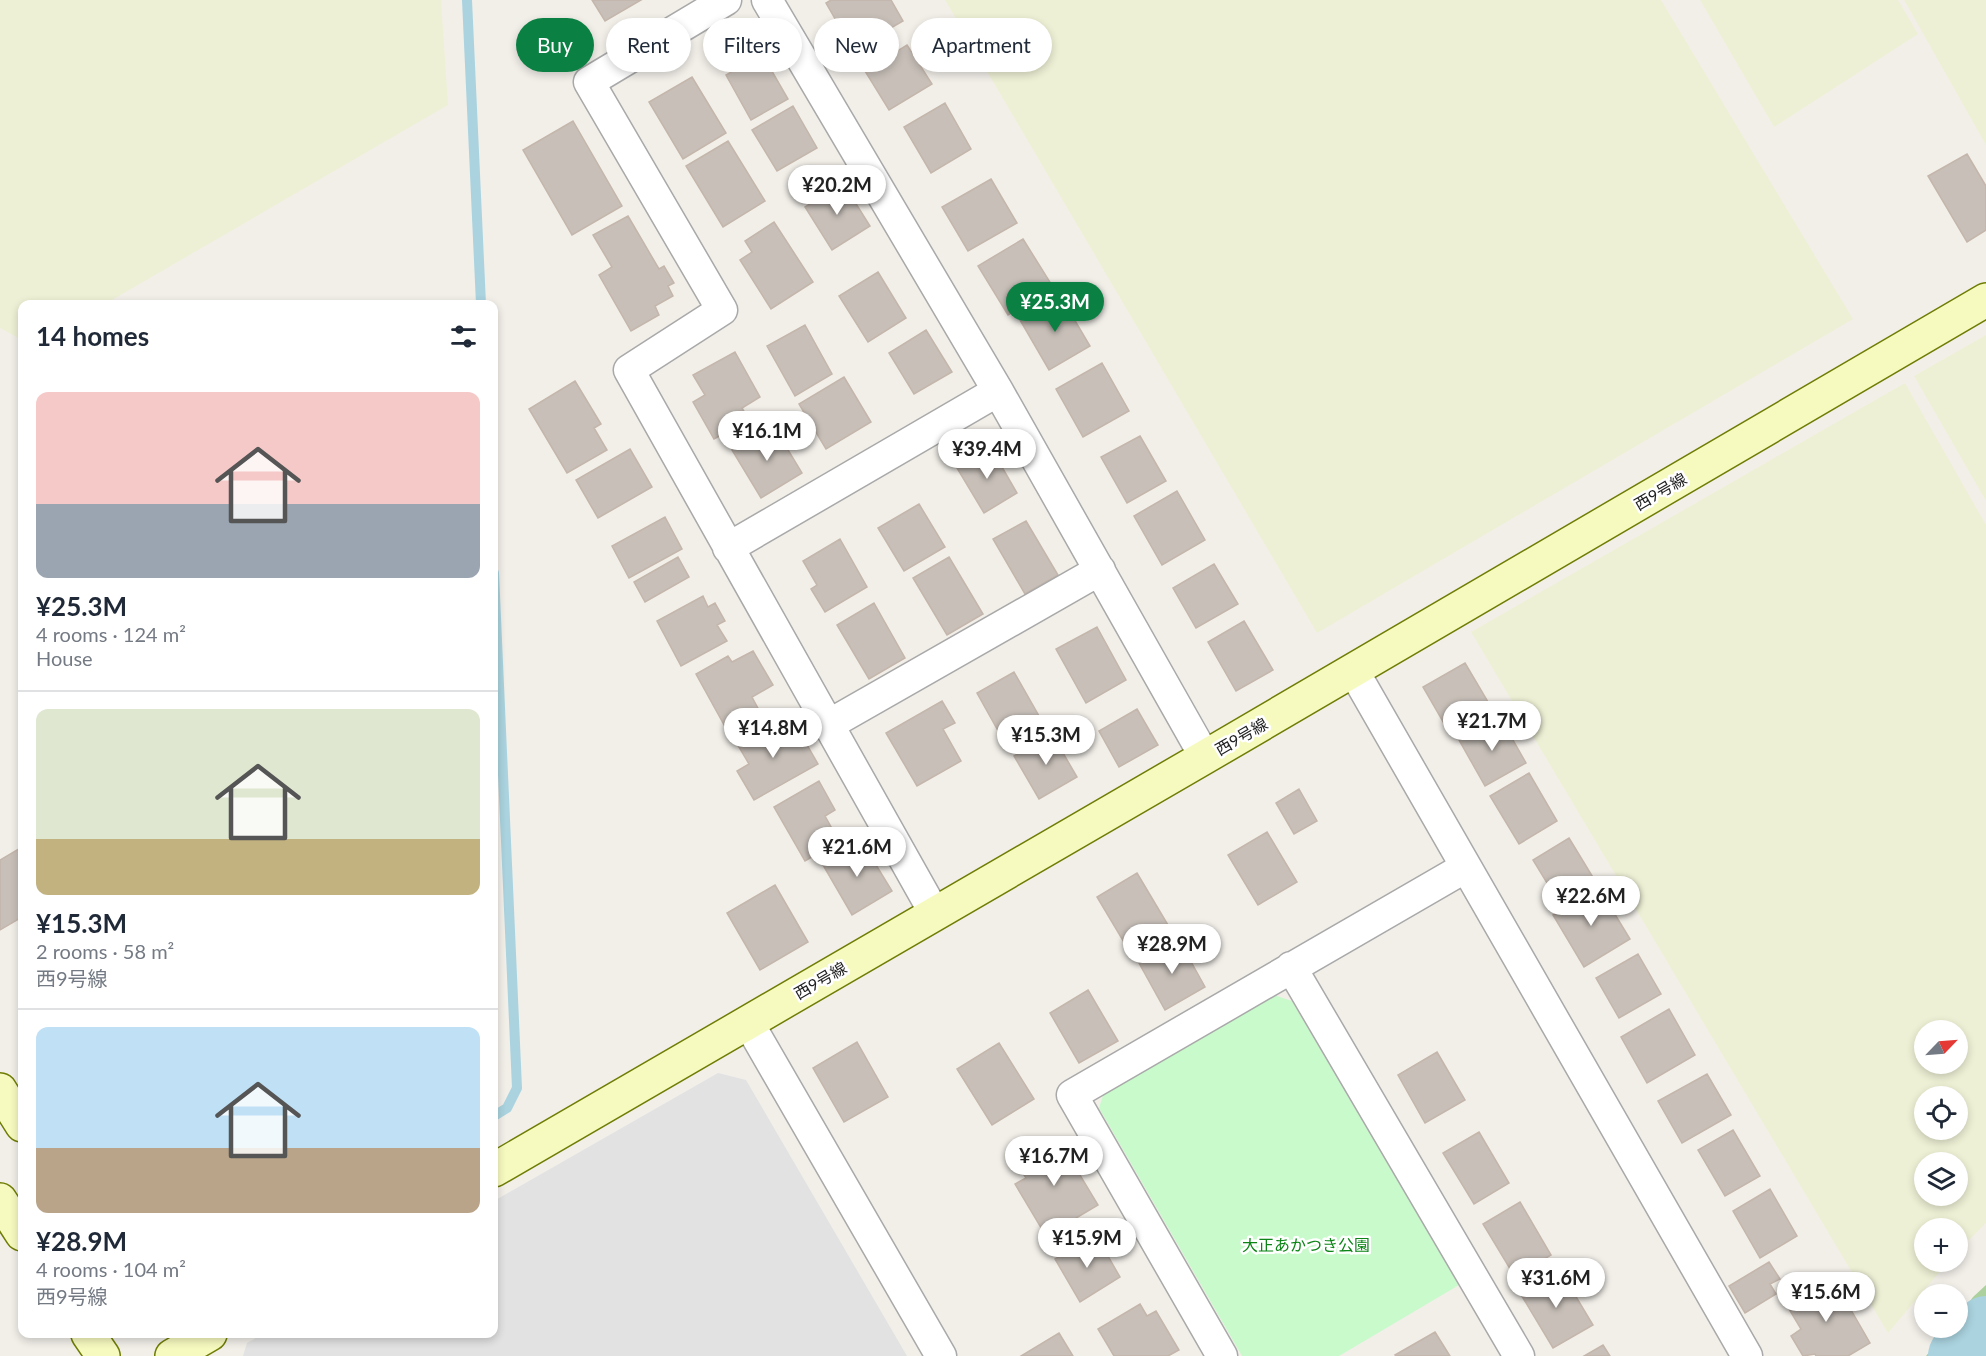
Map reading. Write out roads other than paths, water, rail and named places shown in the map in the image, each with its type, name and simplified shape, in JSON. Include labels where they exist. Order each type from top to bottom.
[{"type":"street","points":[[726,0],[589,81],[722,310],[629,370],[935,914]]},
{"type":"street","points":[[767,0],[998,391],[1205,757]]},
{"type":"street","name":"西9号線","points":[[498,1168],[1986,300]]},
{"type":"street","points":[[728,548],[998,391]]},
{"type":"street","points":[[830,724],[1100,570]]},
{"type":"street","points":[[1353,670],[1747,1356]]},
{"type":"street","points":[[1222,1356],[1072,1095],[1466,867]]},
{"type":"street","points":[[1291,967],[1519,1356]]},
{"type":"street","points":[[748,1022],[941,1356]]},
{"type":"street","points":[[0,1090],[18,1119]]},
{"type":"street","points":[[0,1200],[18,1228]]},
{"type":"street","points":[[91,1338],[103,1356]]},
{"type":"street","points":[[159,1338],[172,1356],[203,1338]]},
{"type":"waterway","points":[[467,0],[481,300]]},
{"type":"waterway","points":[[498,663],[517,1088],[507,1108],[498,1114]]},
{"type":"waterway","points":[[1960,1356],[1986,1328]]},
{"type":"park label","name":"大正あかつき公園","points":[[1306,1244]]}]
